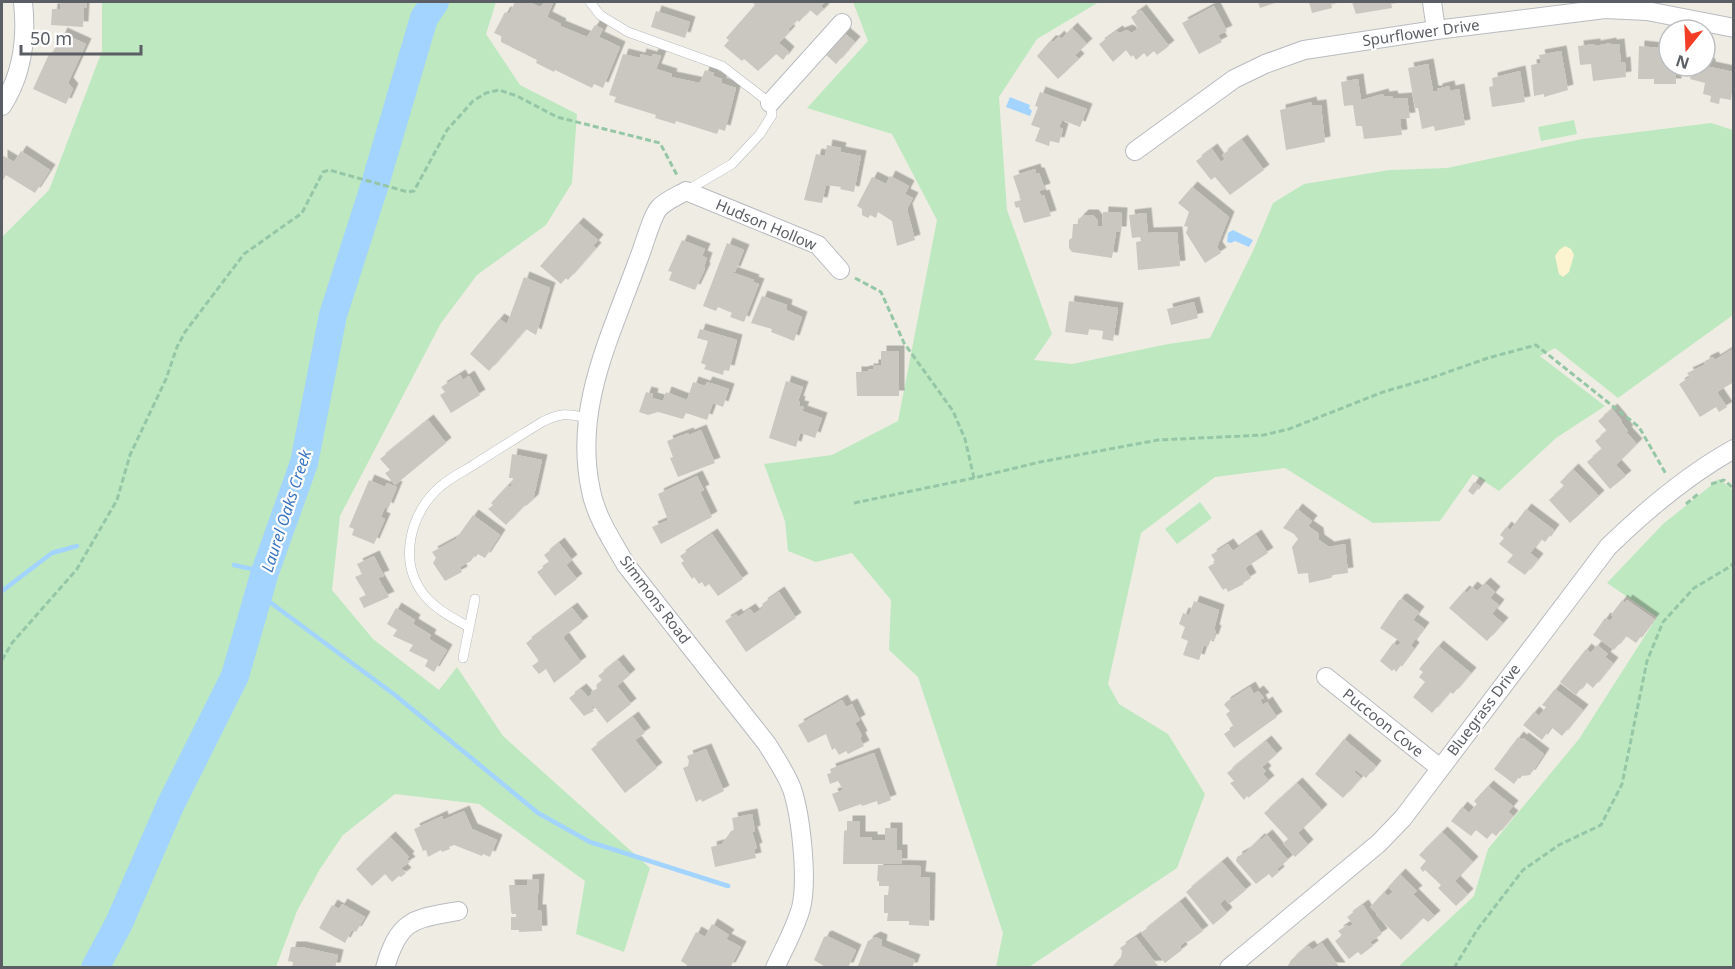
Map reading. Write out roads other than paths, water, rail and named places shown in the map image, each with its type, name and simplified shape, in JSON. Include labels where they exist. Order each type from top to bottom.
[{"type":"street","points":[[2,106],[16,81],[24,52],[23,2]]},
{"type":"street","points":[[1432,2],[1436,30]]},
{"type":"street","name":"Spurflower Drive","points":[[1135,151],[1234,79],[1265,64],[1304,51],[1436,30],[1605,9],[1647,11],[1734,28]]},
{"type":"street","points":[[770,103],[842,23]]},
{"type":"street","name":"Hudson Hollow","points":[[686,191],[818,245],[840,270]]},
{"type":"street","name":"Simmons Road","points":[[686,191],[658,209],[595,377],[587,418],[587,454],[591,492],[599,514],[626,565],[767,744],[792,789],[801,848],[803,881],[801,907],[775,968]]},
{"type":"street","name":"Bluegrass Drive","points":[[1229,968],[1379,843],[1403,818],[1608,547],[1636,520],[1675,489],[1701,469],[1734,449]]},
{"type":"street","name":"Puccoon Cove","points":[[1326,677],[1440,768]]},
{"type":"street","points":[[385,968],[394,942],[410,923],[418,918],[458,911]]},
{"type":"lane","points":[[590,2],[600,15],[628,32],[722,66],[770,103],[772,115],[760,134],[732,164],[686,191]]},
{"type":"lane","points":[[469,627],[440,611],[424,595],[414,579],[408,555],[411,534],[424,504],[442,485],[542,422],[559,414],[573,414],[587,418]]},
{"type":"lane","points":[[463,658],[475,599]]},
{"type":"water","points":[[1010,97],[1030,105],[1029,108],[1032,111],[1030,116],[1006,107]]},
{"type":"water","points":[[1233,230],[1253,240],[1249,247],[1235,241],[1227,242],[1228,233]]},
{"type":"waterway","points":[[425,2],[432,6]]},
{"type":"waterway","name":"Laurel Oaks Creek","points":[[95,968],[119,923],[170,806],[235,676],[265,572],[304,463],[333,315],[424,18],[435,2]]},
{"type":"waterway","points":[[2,591],[52,553],[77,546]]},
{"type":"waterway","points":[[234,565],[265,572]]},
{"type":"waterway","points":[[259,594],[395,695],[538,813],[590,842],[728,886]]}]
